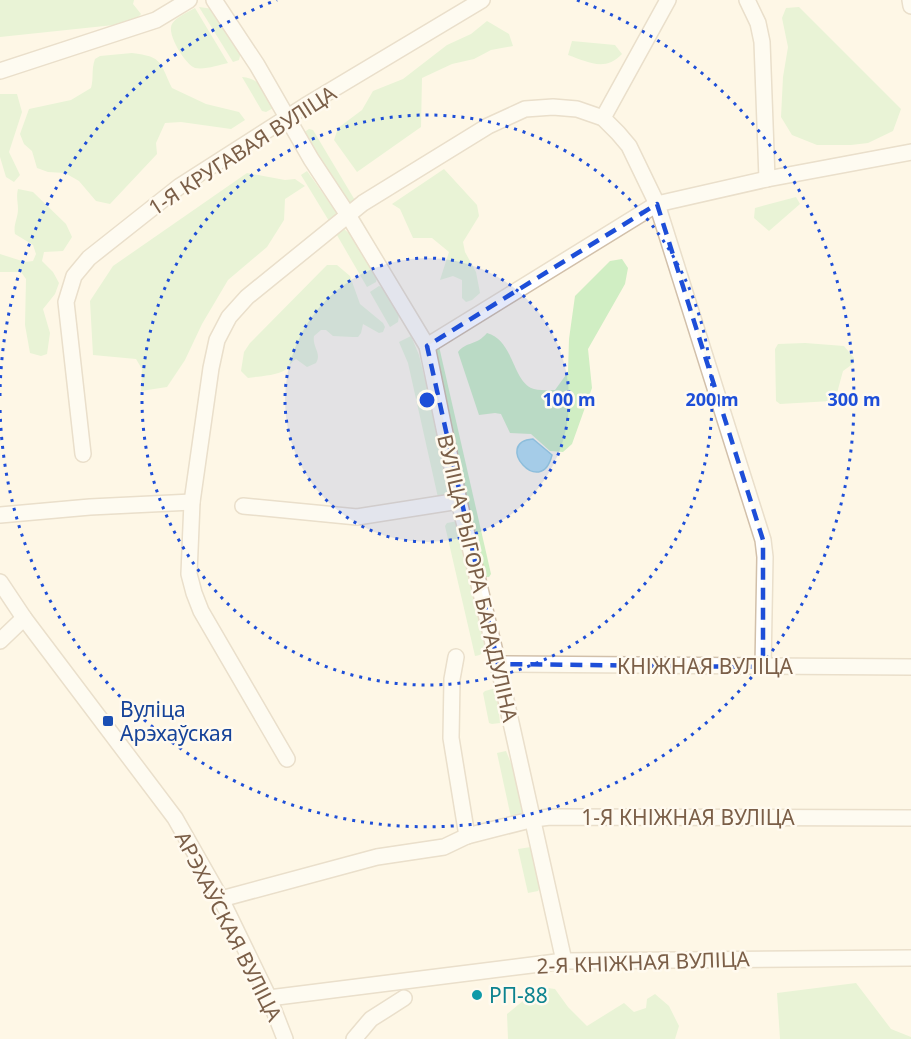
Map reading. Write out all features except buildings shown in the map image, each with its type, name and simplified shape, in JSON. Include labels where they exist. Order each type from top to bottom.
[{"type":"street","points":[[0,71],[156,20],[189,0]]},
{"type":"street","name":"ВУЛІЦА РЫГОРА БАРАДУЛІНА","points":[[214,0],[257,65],[311,159],[348,215],[427,346],[459,501],[534,819],[564,961]]},
{"type":"street","name":"1-Я КРУГАВАЯ ВУЛІЦА","points":[[82,454],[66,302],[74,276],[89,258],[180,186],[482,0]]},
{"type":"street","points":[[603,118],[668,0]]},
{"type":"street","points":[[747,0],[758,23],[762,42],[767,179]]},
{"type":"street","points":[[910,0],[911,6]]},
{"type":"street","points":[[287,759],[201,611],[189,574],[192,502],[217,340],[229,317],[247,297],[363,203],[488,126],[525,109],[553,107],[577,109],[603,118],[618,132],[629,147],[657,204],[763,540],[765,557],[763,667]]},
{"type":"street","points":[[427,346],[657,204],[767,179],[911,152]]},
{"type":"street","points":[[243,507],[357,517],[459,501]]},
{"type":"street","points":[[0,515],[90,507],[192,502]]},
{"type":"street","name":"АРЭХАЎСКАЯ ВУЛІЦА","points":[[0,582],[24,618],[175,818],[221,899],[269,998],[285,1039]]},
{"type":"street","points":[[0,641],[24,618]]},
{"type":"street","points":[[456,657],[452,679],[451,738],[467,836]]},
{"type":"street","name":"КНІЖНАЯ ВУЛІЦА","points":[[498,664],[911,667]]},
{"type":"street","name":"1-Я КНІЖНАЯ ВУЛІЦА","points":[[221,899],[376,857],[444,847],[467,836],[550,817],[911,818]]},
{"type":"street","name":"2-Я КНІЖНАЯ ВУЛІЦА","points":[[269,998],[564,961],[911,958]]},
{"type":"street","points":[[354,1039],[371,1019],[404,998]]},
{"type":"highlighted area","points":[[657,204],[763,540],[763,667],[498,664],[427,346]]},
{"type":"green space","points":[[0,0],[134,0],[133,4],[141,14],[133,23],[0,37]]},
{"type":"green space","points":[[199,7],[213,9],[241,52],[239,60],[233,62]]},
{"type":"green space","points":[[799,7],[901,109],[893,131],[868,143],[851,145],[817,145],[792,135],[781,117],[783,77],[788,47],[782,18],[786,8]]},
{"type":"green space","points":[[195,8],[228,63],[195,68],[178,49],[172,35],[172,24]]},
{"type":"green space","points":[[487,21],[509,34],[513,46],[491,50],[474,59],[452,64],[422,78],[421,127],[357,172],[334,140],[338,128],[362,110],[373,91],[403,79],[447,45],[471,34]]},
{"type":"green space","points":[[572,41],[615,45],[622,54],[609,63],[589,63],[568,55]]},
{"type":"green space","points":[[132,53],[150,56],[159,62],[172,88],[206,104],[239,112],[245,120],[231,129],[181,122],[165,123],[156,143],[157,154],[110,204],[96,201],[79,181],[65,173],[48,172],[37,168],[32,151],[24,144],[20,134],[29,109],[71,100],[91,88],[95,59],[100,56]]},
{"type":"green space","points":[[242,77],[259,84],[275,107],[266,112],[262,111]]},
{"type":"green space","points":[[0,94],[17,94],[22,112],[9,152],[20,175],[14,182],[6,177],[0,157]]},
{"type":"green space","points":[[309,129],[313,130],[356,202],[350,205],[303,133]]},
{"type":"green space","points":[[444,169],[477,205],[479,216],[463,242],[465,252],[476,272],[480,293],[466,302],[462,298],[462,280],[453,276],[440,280],[449,252],[432,238],[413,238],[400,209],[392,204]]},
{"type":"green space","points":[[307,171],[337,213],[329,221],[301,175]]},
{"type":"green space","points":[[247,173],[285,180],[295,179],[305,186],[285,199],[284,220],[267,247],[228,280],[202,324],[185,360],[167,387],[141,391],[142,369],[136,359],[93,355],[90,301],[113,266]]},
{"type":"green space","points":[[18,189],[33,192],[66,224],[72,237],[63,251],[44,252],[42,261],[53,272],[59,283],[55,294],[43,309],[50,333],[47,354],[41,356],[30,353],[25,325],[26,279],[21,272],[0,272],[0,254],[25,262],[33,261],[36,254],[33,245],[15,234]]},
{"type":"green space","points":[[796,197],[800,204],[769,231],[754,218],[755,208]]},
{"type":"green space","points":[[342,227],[354,238],[377,278],[376,282],[367,287],[334,230]]},
{"type":"green space","points":[[622,259],[628,268],[625,284],[588,349],[592,388],[572,444],[563,452],[550,451],[531,434],[510,433],[501,414],[479,415],[458,352],[487,333],[502,343],[525,383],[533,389],[555,390],[568,372],[569,339],[575,296],[610,261]]},
{"type":"green space","points":[[327,265],[337,265],[350,276],[360,304],[383,323],[385,327],[383,332],[379,333],[363,324],[358,337],[333,336],[326,330],[321,330],[314,336],[318,356],[316,363],[307,367],[296,359],[281,372],[248,378],[241,371],[244,352],[250,343]]},
{"type":"green space","points":[[379,286],[382,287],[399,315],[398,322],[390,327],[370,292]]},
{"type":"green space","points":[[411,336],[419,355],[452,490],[450,497],[439,502],[408,363],[399,342]]},
{"type":"green space","points":[[438,342],[491,574],[489,577],[486,577],[476,552],[432,347]]},
{"type":"green space","points":[[805,343],[844,346],[854,358],[854,363],[843,371],[837,393],[831,401],[780,404],[776,401],[775,349],[778,344]]},
{"type":"green space","points":[[458,521],[486,644],[483,653],[475,656],[445,526],[447,523]]},
{"type":"green space","points":[[496,688],[500,723],[492,724],[489,723],[483,693]]},
{"type":"green space","points":[[506,751],[517,778],[524,812],[522,818],[512,822],[497,753]]},
{"type":"green space","points":[[531,847],[541,886],[538,891],[528,893],[518,849]]},
{"type":"green space","points":[[856,983],[891,1029],[911,1039],[780,1039],[777,993]]},
{"type":"green space","points":[[540,987],[555,989],[568,1007],[587,1026],[624,1003],[634,1012],[646,1008],[647,999],[655,994],[669,1006],[679,1026],[675,1039],[508,1039],[507,1014]]},
{"type":"water","points":[[533,439],[552,455],[546,467],[539,472],[530,471],[518,457],[517,449],[522,442]]},
{"type":"place","name":"Вуліца Арэхаўская","points":[[108,721]]},
{"type":"place","name":"РП-88","points":[[477,995]]}]
